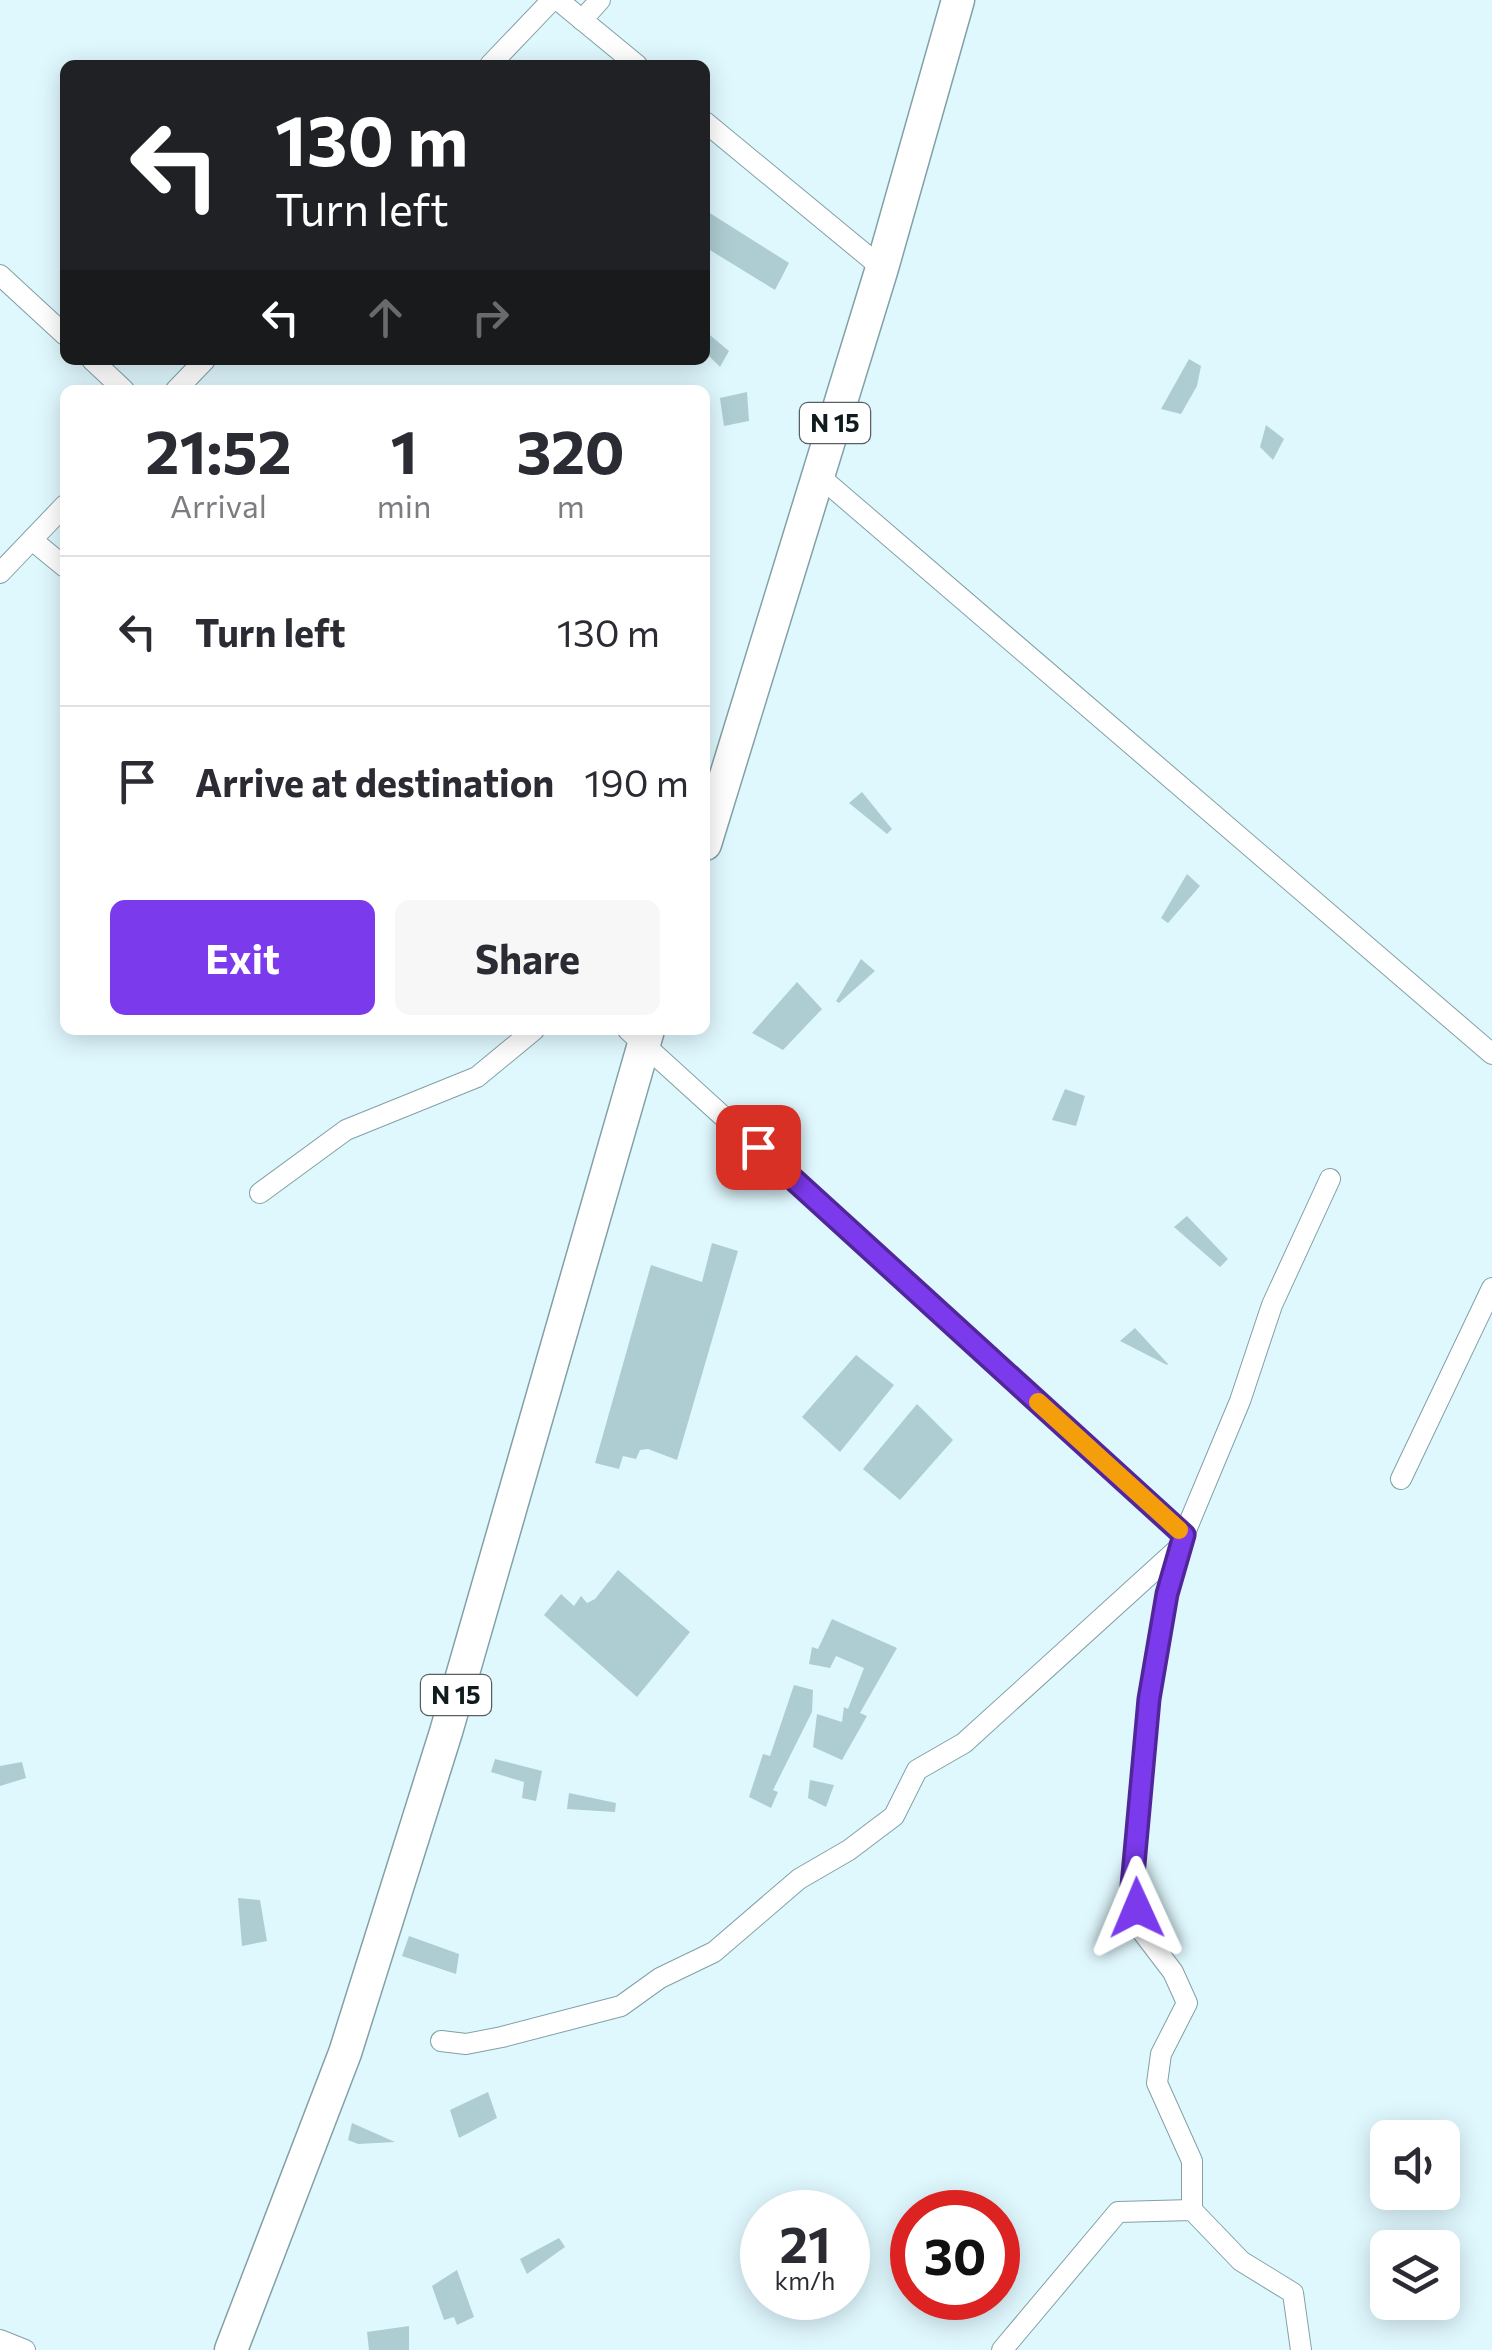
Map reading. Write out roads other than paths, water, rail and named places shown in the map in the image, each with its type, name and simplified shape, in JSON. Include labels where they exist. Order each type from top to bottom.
[{"type":"main road","name":"N 15","points":[[710,828],[882,268],[958,0]]},
{"type":"main road","name":"N 15","points":[[231,2350],[352,2034],[446,1732],[640,1035]]},
{"type":"street","points":[[495,60],[555,0],[631,60]]},
{"type":"street","points":[[582,20],[600,0]]},
{"type":"street","points":[[710,126],[882,268]]},
{"type":"street","points":[[0,275],[60,331]]},
{"type":"street","points":[[97,365],[119,385]]},
{"type":"street","points":[[181,385],[200,365]]},
{"type":"street","points":[[818,475],[1492,1054]]},
{"type":"street","points":[[0,573],[60,510]]},
{"type":"street","points":[[32,540],[60,563]]},
{"type":"street","points":[[260,1193],[346,1130],[477,1076],[528,1035]]},
{"type":"street","points":[[641,1035],[1183,1540]]},
{"type":"street","points":[[1301,2350],[1292,2292],[1241,2262],[1192,2210],[1192,2161],[1158,2084],[1161,2054],[1187,2004],[1173,1972],[1142,1930],[1132,1886],[1149,1699],[1167,1594],[1183,1540],[1240,1401],[1272,1305],[1330,1180]]},
{"type":"street","points":[[1401,1479],[1492,1288]]},
{"type":"street","points":[[441,2041],[466,2044],[502,2038],[621,2006],[660,1978],[714,1952],[799,1879],[849,1850],[894,1816],[917,1770],[964,1743],[1183,1540]]},
{"type":"street","points":[[1002,2350],[1118,2212],[1192,2210]]},
{"type":"street","points":[[0,2340],[26,2350]]}]
